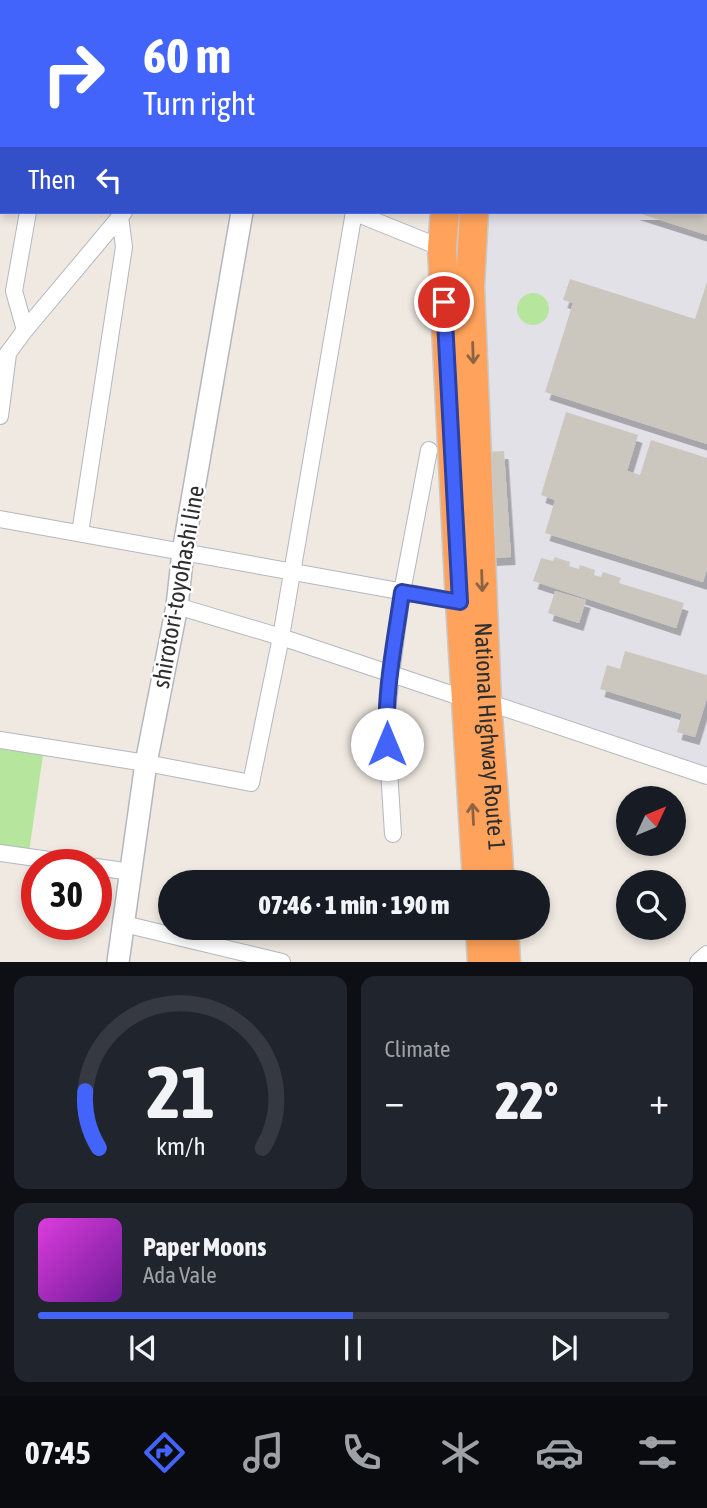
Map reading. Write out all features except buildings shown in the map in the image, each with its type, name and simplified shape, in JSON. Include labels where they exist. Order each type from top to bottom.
[{"type":"highway","name":"National Highway Route 1","points":[[445,214],[442,248],[460,602],[477,700],[498,870]]},
{"type":"highway","name":"National Highway Route 1","points":[[474,214],[470,286],[477,870]]},
{"type":"highway","points":[[481,940],[482,962]]},
{"type":"highway","points":[[505,940],[506,962]]},
{"type":"main road","name":"shirotori-toyohashi line","points":[[118,962],[146,763],[177,606],[183,552],[242,214]]},
{"type":"street","points":[[25,330],[14,291],[28,214]]},
{"type":"street","points":[[0,416],[4,359],[122,214]]},
{"type":"street","points":[[80,533],[124,247],[122,214]]},
{"type":"street","points":[[0,740],[251,783],[281,638],[353,214]]},
{"type":"street","points":[[358,214],[442,248]]},
{"type":"street","points":[[393,834],[386,722],[402,592],[429,450]]},
{"type":"street","points":[[0,519],[460,602]]},
{"type":"street","points":[[177,606],[477,700],[707,776]]},
{"type":"street","points":[[0,853],[21,856]]},
{"type":"street","points":[[112,869],[131,872]]},
{"type":"street","points":[[124,924],[282,962]]},
{"type":"street","points":[[698,962],[707,954]]},
{"type":"shaded area","points":[[483,214],[707,214],[707,770],[498,699],[479,264]]},
{"type":"green space","points":[[533,293],[545,297],[549,309],[545,321],[533,325],[521,321],[517,309],[521,297]]},
{"type":"green space","points":[[0,747],[43,755],[29,849],[21,851],[0,848]]},
{"type":"route","points":[[387,744],[386,722],[402,592],[460,602],[444,302]]}]
